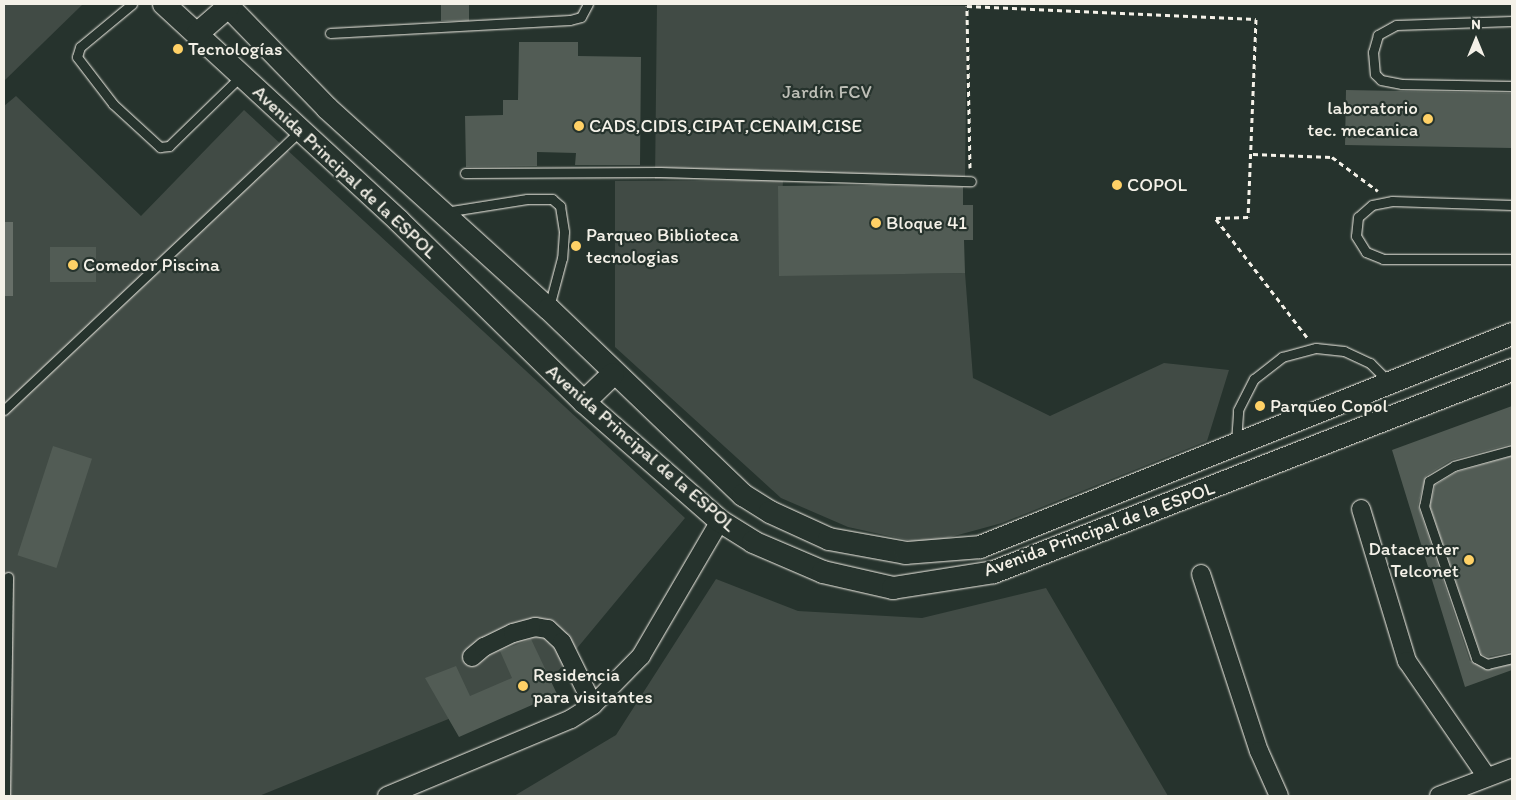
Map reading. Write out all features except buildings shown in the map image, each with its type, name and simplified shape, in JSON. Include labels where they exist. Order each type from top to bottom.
[{"type":"street","name":"Avenida Principal de la ESPOL","points":[[164,4],[198,33],[399,221],[584,402],[720,520],[753,542],[823,572],[893,588],[994,572],[1512,370]]},
{"type":"street","name":"Avenida Principal de la ESPOL","points":[[227,5],[327,108],[419,194],[549,309],[613,374],[743,495],[770,512],[830,539],[906,553],[980,547],[1512,334]]},
{"type":"street","points":[[198,33],[227,5]]},
{"type":"street","points":[[399,221],[419,194]]},
{"type":"street","points":[[584,402],[613,374]]},
{"type":"street","points":[[1361,509],[1407,662],[1487,777]]},
{"type":"street","points":[[753,542],[770,512]]},
{"type":"street","points":[[387,796],[571,719],[592,705],[641,656],[720,520]]},
{"type":"street","points":[[1201,574],[1259,752],[1279,796]]},
{"type":"street","points":[[472,657],[484,647],[513,632],[535,627],[548,629],[562,642],[592,705]]},
{"type":"street","points":[[1439,796],[1512,768]]},
{"type":"lane","points":[[132,4],[80,47],[77,57],[114,104],[160,147],[169,146],[242,74]]},
{"type":"lane","points":[[330,34],[570,20],[581,17],[588,4]]},
{"type":"lane","points":[[1512,21],[1396,25],[1378,35],[1373,52],[1375,74],[1381,80],[1402,84],[1512,86]]},
{"type":"lane","points":[[4,410],[301,130]]},
{"type":"lane","points":[[465,173],[660,172],[970,181]]},
{"type":"lane","points":[[442,213],[527,199],[552,199],[560,206],[564,232],[562,258],[549,309]]},
{"type":"lane","points":[[1512,205],[1392,201],[1372,205],[1358,217],[1356,236],[1366,252],[1383,259],[1512,259]]},
{"type":"lane","points":[[1236,445],[1238,410],[1254,379],[1282,357],[1316,348],[1344,351],[1361,359],[1390,383]]},
{"type":"lane","points":[[1512,450],[1454,466],[1430,481],[1424,506],[1476,658],[1487,664],[1512,658]]},
{"type":"lane","points":[[5,796],[8,577]]},
{"type":"path","points":[[970,181],[967,6],[1256,19],[1253,154],[1248,217],[1216,218],[1316,348]]},
{"type":"path","points":[[1253,154],[1332,157],[1392,201]]},
{"type":"green space","points":[[4,4],[83,4],[4,81]]},
{"type":"green space","name":"Jardín FCV","points":[[657,4],[967,6],[965,181],[783,180],[779,275],[965,273],[973,378],[1050,416],[1164,363],[1229,370],[1207,441],[1002,523],[925,544],[848,527],[781,498],[615,347],[615,181],[761,180],[655,179]]},
{"type":"green space","points":[[16,96],[141,216],[244,110],[685,518],[554,676],[259,796],[4,796],[4,106]]},
{"type":"green space","points":[[716,579],[798,611],[922,618],[1046,588],[1168,796],[514,796],[616,735]]},
{"type":"shaded area","points":[[4,222],[13,222],[13,296],[4,296]]},
{"type":"place","name":"Tecnologías","points":[[178,49]]},
{"type":"place","name":"laboratorio tec. mecanica","points":[[1428,119]]},
{"type":"place","name":"CADS,CIDIS,CIPAT,CENAIM,CISE","points":[[579,126]]},
{"type":"place","name":"COPOL","points":[[1117,185]]},
{"type":"place","name":"Bloque 41","points":[[876,223]]},
{"type":"place","name":"Parqueo Biblioteca tecnologias","points":[[576,246]]},
{"type":"place","name":"Comedor Piscina","points":[[73,265]]},
{"type":"place","name":"Parqueo Copol","points":[[1260,406]]},
{"type":"place","name":"Datacenter Telconet","points":[[1469,560]]},
{"type":"place","name":"Residencia para visitantes","points":[[523,686]]}]
